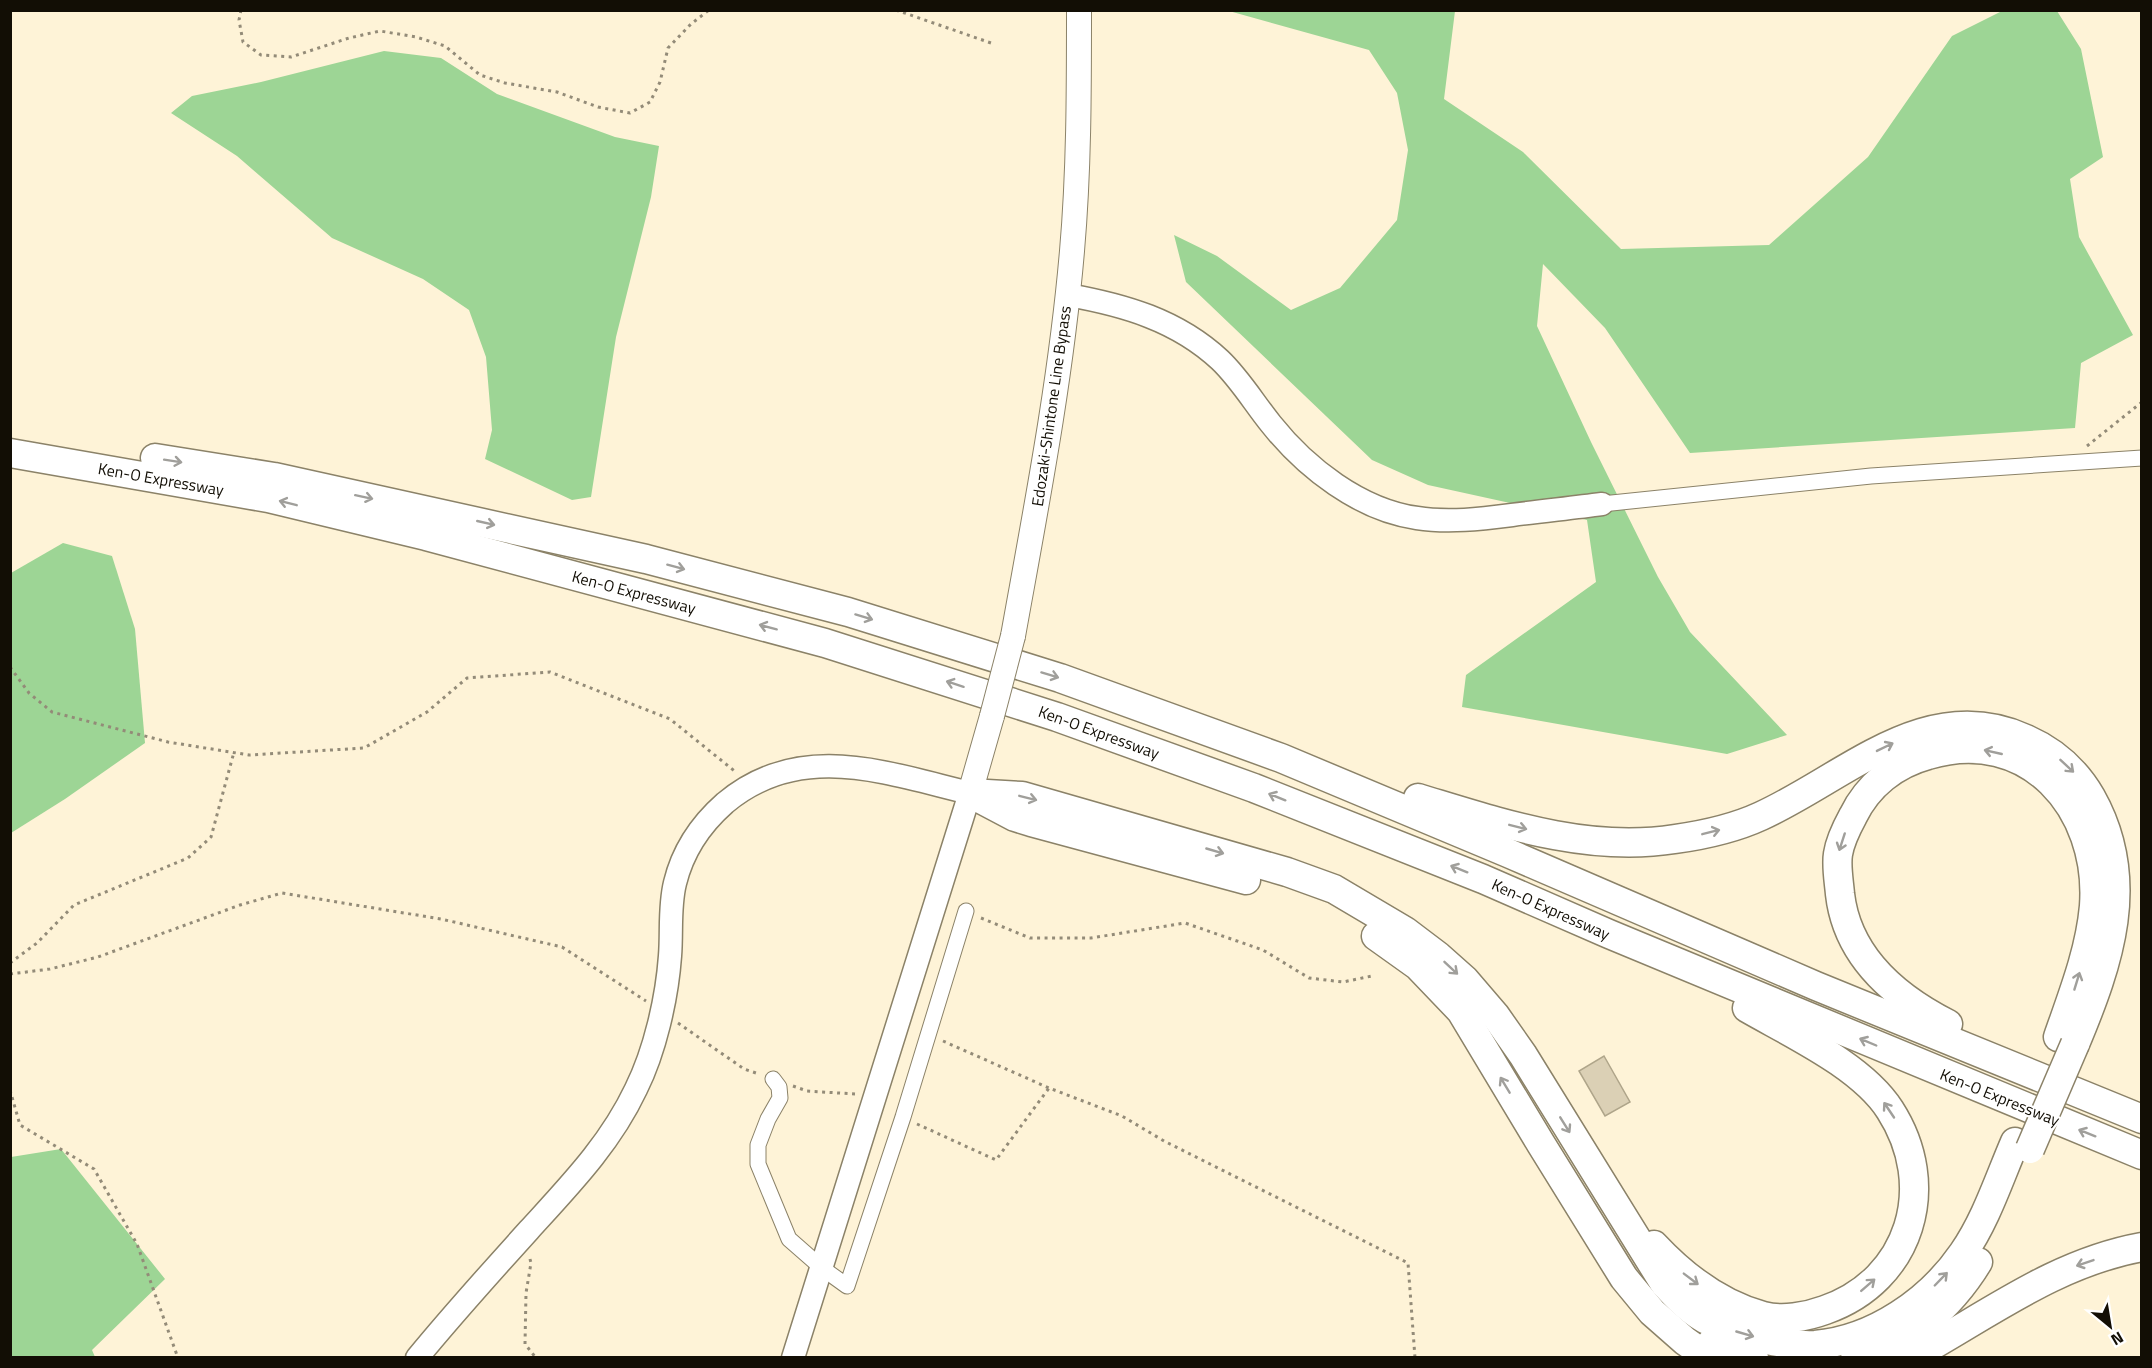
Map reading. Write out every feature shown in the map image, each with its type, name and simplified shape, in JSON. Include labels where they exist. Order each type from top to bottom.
[{"type":"highway","name":"Ken-O Expressway","points":[[10,439],[95,448],[274,477],[646,559],[848,612],[1060,678],[1281,758],[1805,981],[2136,1117]]},
{"type":"highway","name":"Ken-O Expressway","points":[[10,453],[268,498],[438,539],[825,643],[1057,717],[1254,788],[1484,879],[1608,934],[2142,1155]]},
{"type":"highway","points":[[1281,758],[1511,825],[1564,838],[1613,843],[1652,842],[1706,833],[1761,816],[1887,745],[1921,733],[1947,727],[1972,726],[2017,735],[2054,754],[2073,771],[2088,791],[2109,834],[2116,872],[2116,898],[2110,944],[2091,1006],[2067,1040]]},
{"type":"highway","points":[[1855,1358],[1910,1334],[1927,1323],[1956,1293],[1984,1252],[2023,1145],[2067,1040],[2094,905],[2093,874],[2088,844],[2080,823],[2057,786],[2040,772],[2021,761],[1983,750],[1960,747],[1912,759],[1891,771],[1875,784],[1859,803],[1846,829],[1838,854],[1842,912],[1850,936],[1871,968],[1926,1013],[2136,1117]]},
{"type":"highway","points":[[970,793],[1015,817],[1031,822],[1356,912],[1399,938],[1438,956],[1465,980],[1494,1015],[1522,1055],[1664,1283],[1683,1303],[1705,1319],[1727,1329],[1777,1342],[1815,1345],[1855,1337],[1884,1324],[1913,1305],[1963,1254],[2023,1145]]},
{"type":"highway","points":[[1608,934],[1677,976],[1743,1005],[1841,1063],[1866,1083],[1890,1109],[1914,1170],[1914,1208],[1900,1248],[1890,1263],[1864,1290],[1840,1305],[1815,1313],[1787,1318],[1764,1316],[1706,1291],[1676,1268],[1619,1209]]},
{"type":"highway","points":[[1399,938],[1418,966],[1461,1011],[1624,1278],[1652,1312],[1684,1341],[1709,1358]]},
{"type":"highway","points":[[1592,1224],[1657,1304],[1711,1342],[1754,1358]]},
{"type":"highway","points":[[1911,1358],[2030,1286],[2076,1266],[2117,1252],[2142,1247]]},
{"type":"main road","name":"Edozaki-Shintone Line Bypass","points":[[970,793],[1013,636],[1054,401],[1068,295],[1076,207],[1079,10]]},
{"type":"street","points":[[1068,295],[1108,302],[1150,316],[1196,341],[1234,374],[1272,426],[1332,483],[1385,510],[1417,518],[1486,519],[1602,504],[1871,476],[2142,458]]},
{"type":"street","points":[[417,1358],[592,1161],[621,1117],[637,1087],[663,1012],[675,883],[686,853],[702,825],[730,799],[753,785],[780,773],[795,769],[837,765],[860,767],[970,793],[793,1358]]},
{"type":"street","points":[[773,1079],[780,1098],[768,1119],[758,1145],[758,1164],[789,1239],[847,1286],[903,1117],[966,911]]},
{"type":"path","points":[[241,10],[238,20],[243,42],[261,55],[291,57],[349,38],[380,31],[446,46],[480,75],[505,83],[557,92],[598,107],[630,112],[650,102],[660,82],[668,48],[709,10]]},
{"type":"path","points":[[896,10],[991,43]]},
{"type":"path","points":[[2067,462],[2142,402]]},
{"type":"path","points":[[10,667],[29,693],[52,712],[168,742],[249,755],[364,748],[427,712],[467,678],[550,672],[670,718],[753,785]]},
{"type":"path","points":[[10,963],[37,943],[74,905],[188,858],[211,837],[234,752]]},
{"type":"path","points":[[10,974],[50,969],[98,957],[240,904],[282,893],[441,919],[562,947],[663,1012],[744,1069],[807,1091],[853,1093],[873,1102]]},
{"type":"path","points":[[966,911],[1030,938],[1091,938],[1185,923],[1263,950],[1309,978],[1343,982],[1372,976]]},
{"type":"path","points":[[928,1034],[1049,1088],[1122,1116],[1164,1141],[1408,1263],[1415,1358]]},
{"type":"path","points":[[903,1117],[996,1160],[1049,1088]]},
{"type":"path","points":[[10,1090],[20,1125],[94,1169],[137,1244],[178,1358]]},
{"type":"path","points":[[521,1239],[531,1263],[526,1293],[525,1344],[536,1358]]},
{"type":"green space","points":[[1229,11],[1455,11],[1444,99],[1523,152],[1621,249],[1769,245],[1868,157],[1952,36],[2002,11],[2057,11],[2081,49],[2103,157],[2070,179],[2079,237],[2133,335],[2081,363],[2075,428],[1690,453],[1605,328],[1543,264],[1537,326],[1658,577],[1690,632],[1787,735],[1727,754],[1462,707],[1466,675],[1596,582],[1587,520],[1428,485],[1372,460],[1186,282],[1174,235],[1217,256],[1291,310],[1340,288],[1397,220],[1408,150],[1397,93],[1369,50]]},
{"type":"green space","points":[[384,51],[441,58],[497,94],[615,137],[659,146],[651,197],[616,337],[591,497],[572,500],[485,459],[492,430],[486,357],[469,310],[423,279],[332,238],[237,156],[171,113],[192,96],[261,82]]},
{"type":"green space","points":[[63,543],[112,556],[135,629],[145,743],[65,799],[11,833],[11,573]]},
{"type":"green space","points":[[61,1149],[165,1279],[92,1350],[95,1357],[11,1357],[11,1157]]},
{"type":"building","points":[[1604,1056],[1630,1102],[1605,1116],[1579,1071]]}]
